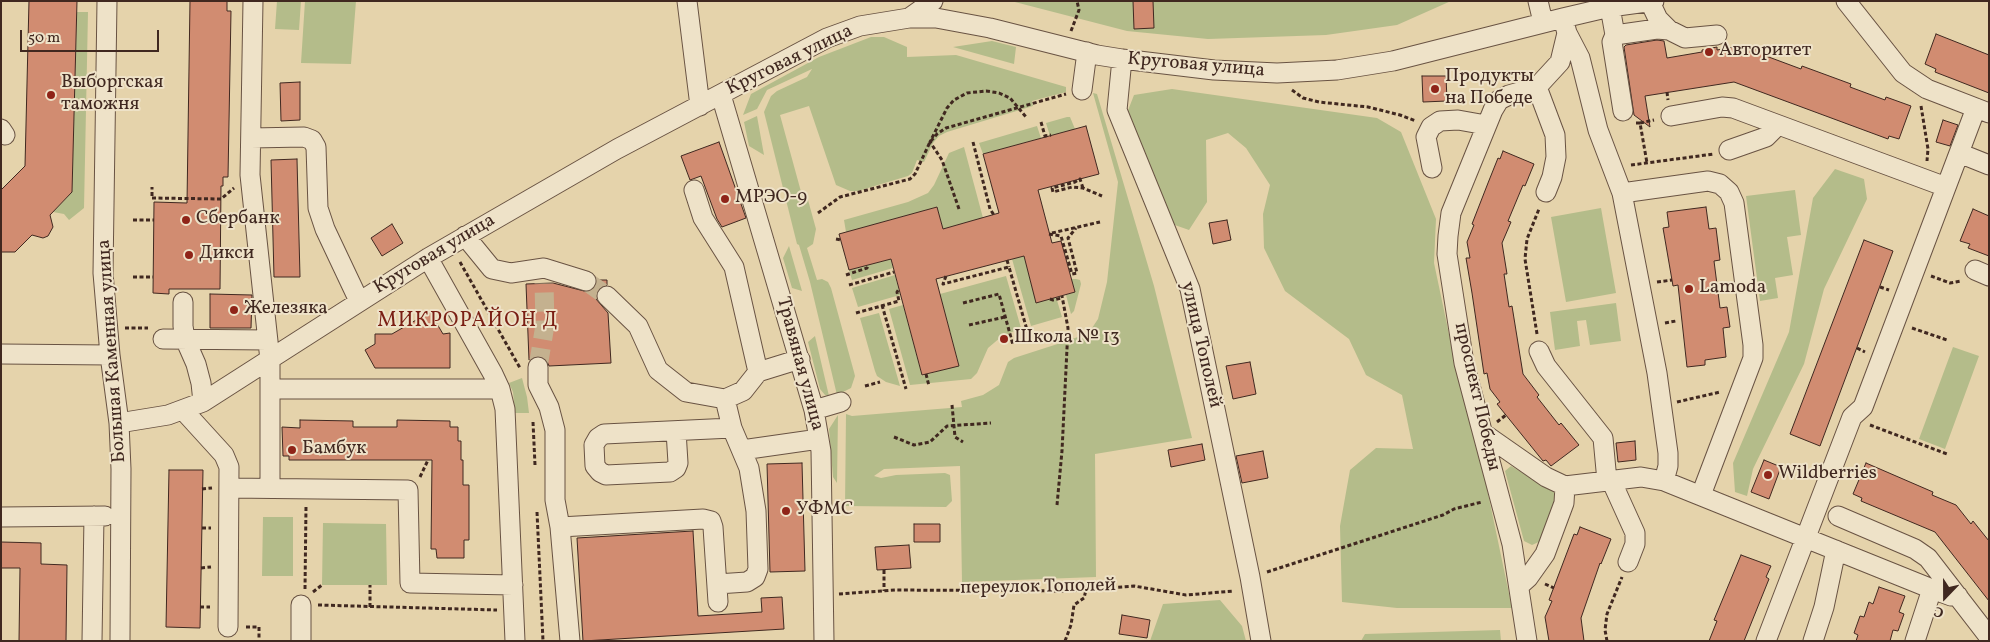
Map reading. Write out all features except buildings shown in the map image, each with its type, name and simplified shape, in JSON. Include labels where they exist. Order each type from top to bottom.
[{"type":"street","name":"Большая Каменная улица","points":[[107,1],[104,273],[110,355],[119,423],[121,516],[120,641]]},
{"type":"street","points":[[253,1],[250,175],[270,360],[270,488]]},
{"type":"street","points":[[687,1],[700,106]]},
{"type":"street","points":[[909,10],[933,1]]},
{"type":"street","points":[[1538,1],[1543,22]]},
{"type":"street","name":"Круговая улица","points":[[119,423],[149,419],[183,410],[203,402],[428,258],[618,149],[827,38],[909,10],[1122,59],[1214,70],[1277,73],[1336,70],[1393,61],[1543,22],[1565,25],[1610,7],[1654,1]]},
{"type":"street","points":[[1766,641],[1852,418],[1863,407],[1959,153],[1983,111],[1922,85],[1903,73],[1846,1]]},
{"type":"street","points":[[1650,2],[1658,19],[1669,30],[1686,38],[1717,35]]},
{"type":"street","points":[[1610,7],[1615,35],[1612,42],[1622,111]]},
{"type":"street","points":[[1546,192],[1552,177],[1556,156],[1555,135],[1537,87],[1560,62],[1565,25]]},
{"type":"street","points":[[1565,25],[1580,58],[1598,130],[1622,193],[1658,373],[1668,453],[1668,466],[1664,481]]},
{"type":"street","points":[[1615,35],[1657,29],[1669,30]]},
{"type":"street","points":[[1075,91],[1087,52]]},
{"type":"street","name":"улица Тополей","points":[[1122,59],[1117,110],[1190,289],[1251,583],[1261,641]]},
{"type":"street","name":"проспект Победы","points":[[1527,641],[1512,544],[1464,363],[1447,254],[1451,213],[1493,110],[1499,100],[1537,87]]},
{"type":"street","name":"Травяная улица","points":[[721,95],[814,410],[821,451],[831,594],[824,641]]},
{"type":"street","points":[[1671,116],[1722,107],[1733,108],[1946,187]]},
{"type":"street","points":[[1432,168],[1426,137],[1430,127],[1440,121],[1458,120],[1486,125]]},
{"type":"street","points":[[1729,150],[1766,137],[1778,125]]},
{"type":"street","points":[[251,138],[304,136],[312,140],[316,148],[318,208],[324,229],[359,301]]},
{"type":"street","points":[[1959,153],[1989,165]]},
{"type":"street","points":[[1622,193],[1708,182],[1720,184],[1729,192],[1734,204],[1753,345],[1753,358],[1701,496]]},
{"type":"street","points":[[694,190],[703,218],[734,267],[758,372]]},
{"type":"street","points":[[465,236],[492,269],[586,281]]},
{"type":"street","points":[[428,258],[500,389],[505,408],[508,431],[515,641]]},
{"type":"street","points":[[607,296],[638,326],[658,370],[686,392],[725,399],[743,391],[758,372],[800,359]]},
{"type":"street","points":[[183,302],[185,339],[196,364],[203,402]]},
{"type":"street","points":[[156,333],[185,339],[268,340]]},
{"type":"street","points":[[1539,351],[1546,366],[1603,438],[1609,481],[1635,532],[1634,544],[1628,562]]},
{"type":"street","points":[[1,354],[110,355]]},
{"type":"street","points":[[538,366],[538,385],[549,407],[555,430],[555,500],[560,527],[570,641]]},
{"type":"street","points":[[271,389],[500,389]]},
{"type":"street","points":[[560,527],[703,519],[710,521],[713,527],[717,593],[747,582],[755,577],[758,569],[756,511],[749,468],[732,428],[725,399]]},
{"type":"street","points":[[814,410],[841,402]]},
{"type":"street","points":[[183,410],[224,455],[229,467],[228,626]]},
{"type":"street","points":[[676,431],[732,428]]},
{"type":"street","points":[[1483,433],[1546,477],[1565,486],[1641,477],[1664,481],[1932,589],[1951,596],[1958,596]]},
{"type":"street","points":[[742,450],[819,439]]},
{"type":"street","points":[[1518,586],[1528,578],[1545,554],[1564,503],[1565,486]]},
{"type":"street","points":[[229,488],[408,490],[410,583],[513,585]]},
{"type":"street","points":[[92,641],[94,516]]},
{"type":"street","points":[[1,517],[121,516]]},
{"type":"street","points":[[1838,516],[1915,548],[1928,558],[1989,636]]},
{"type":"street","points":[[1813,641],[1824,607],[1836,550]]},
{"type":"street","points":[[1915,641],[1932,589]]},
{"type":"street","points":[[301,641],[303,605]]},
{"type":"path","points":[[1277,73],[1290,89],[1303,98],[1319,102],[1368,107],[1400,115],[1430,127]]},
{"type":"path","points":[[1922,85],[1921,110],[1928,149],[1925,179]]},
{"type":"path","points":[[818,213],[840,197],[910,179],[915,174],[947,108],[954,100],[967,93],[986,91],[999,93],[1010,98],[1020,107],[1026,117]]},
{"type":"path","points":[[930,142],[946,128],[1075,91]]},
{"type":"path","points":[[1041,122],[1045,136],[1051,135]]},
{"type":"path","points":[[1641,131],[1647,163]]},
{"type":"path","points":[[930,142],[942,160],[959,209]]},
{"type":"path","points":[[973,142],[990,209],[994,215]]},
{"type":"path","points":[[1627,165],[1693,157]]},
{"type":"path","points":[[152,187],[152,197],[221,199],[250,175]]},
{"type":"path","points":[[1082,188],[1080,179],[1076,182],[1052,188],[1053,192],[1072,187],[1082,188],[1102,196]]},
{"type":"path","points":[[1539,351],[1525,258],[1527,240],[1546,192]]},
{"type":"path","points":[[133,220],[154,220]]},
{"type":"path","points":[[1076,228],[1068,238],[1076,273],[1072,274],[1061,236],[1050,234],[1100,222]]},
{"type":"path","points":[[836,239],[841,240]]},
{"type":"path","points":[[1007,260],[1027,330]]},
{"type":"path","points":[[846,275],[868,266]]},
{"type":"path","points":[[946,276],[943,284],[1009,267]]},
{"type":"path","points":[[848,285],[894,272]]},
{"type":"path","points":[[132,277],[153,277]]},
{"type":"path","points":[[1652,282],[1672,280]]},
{"type":"path","points":[[856,313],[899,301],[898,289]]},
{"type":"path","points":[[963,303],[999,294],[1013,345]]},
{"type":"path","points":[[1050,299],[1062,297],[1068,328],[1062,451],[1057,505]]},
{"type":"path","points":[[882,305],[906,388]]},
{"type":"path","points":[[968,325],[1005,317]]},
{"type":"path","points":[[1660,323],[1676,321]]},
{"type":"path","points":[[1895,322],[1947,340]]},
{"type":"path","points":[[120,328],[156,333]]},
{"type":"path","points":[[926,374],[929,386]]},
{"type":"path","points":[[864,386],[880,382]]},
{"type":"path","points":[[1683,401],[1742,387]]},
{"type":"path","points":[[952,405],[955,437],[963,442]]},
{"type":"path","points":[[1502,418],[1506,415]]},
{"type":"path","points":[[1852,418],[1947,454]]},
{"type":"path","points":[[894,437],[914,445],[930,442],[947,426],[990,423]]},
{"type":"path","points":[[418,480],[428,460]]},
{"type":"path","points":[[306,489],[303,605],[500,610]]},
{"type":"path","name":"переулок Тополей","points":[[831,594],[1000,589],[1037,592],[1134,586],[1186,595],[1251,583],[1454,510],[1500,498]]},
{"type":"path","points":[[1607,641],[1605,630],[1607,614],[1628,562]]},
{"type":"path","points":[[884,570],[884,591]]},
{"type":"path","points":[[370,585],[370,606]]},
{"type":"path","points":[[1547,585],[1554,588]]},
{"type":"path","points":[[1065,641],[1071,625],[1074,605],[1084,598],[1086,590]]},
{"type":"green space","points":[[277,1],[301,1],[299,30],[275,29]]},
{"type":"green space","points":[[305,1],[356,1],[351,64],[301,63]]},
{"type":"green space","points":[[1011,1],[1451,1],[1397,25],[1326,35],[1208,39],[1127,31]]},
{"type":"green space","points":[[77,12],[88,12],[84,208],[69,220],[64,214],[53,212],[72,192]]},
{"type":"green space","points":[[871,37],[884,37],[907,47],[907,57],[956,55],[1066,87],[1066,92],[1032,101],[1033,106],[947,132],[939,136],[933,143],[924,162],[917,160],[912,173],[908,176],[858,191],[850,191],[836,185],[809,106],[780,115],[803,199],[808,200],[816,229],[813,244],[807,248],[817,280],[822,279],[828,282],[831,288],[855,376],[851,388],[837,395],[810,282],[799,245],[797,244],[764,112],[771,96],[777,91],[807,77],[812,69],[767,90],[757,109],[743,115],[751,94],[819,57]]},
{"type":"green space","points":[[992,41],[1016,47],[1014,64],[953,47]]},
{"type":"green space","points":[[1172,89],[1377,118],[1401,132],[1436,219],[1434,263],[1461,391],[1473,422],[1512,608],[1397,608],[1342,602],[1340,526],[1350,470],[1376,448],[1413,449],[1402,395],[1366,375],[1349,339],[1285,291],[1264,248],[1263,214],[1270,185],[1246,148],[1228,133],[1206,140],[1207,202],[1189,230],[1172,224],[1127,113],[1134,95]]},
{"type":"green space","points":[[1093,93],[1097,94],[1154,286],[1192,438],[1095,454],[1096,577],[962,582],[960,466],[884,469],[874,476],[881,478],[896,475],[945,473],[950,475],[952,501],[946,507],[845,506],[846,414],[852,416],[962,407],[961,401],[983,395],[999,385],[1008,362],[1014,358],[1070,340],[1085,334],[1092,328],[1098,319],[1107,282],[1118,182]]},
{"type":"green space","points":[[757,116],[764,155],[749,146],[744,122]]},
{"type":"green space","points":[[1070,117],[1075,129],[1050,136],[1046,123]]},
{"type":"green space","points":[[1037,126],[1041,138],[983,154],[979,143]]},
{"type":"green space","points":[[964,147],[983,218],[943,229],[937,207],[846,232],[844,220],[908,202],[928,193],[934,185],[949,153]]},
{"type":"green space","points":[[1835,169],[1864,179],[1867,199],[1824,289],[1804,364],[1753,469],[1747,496],[1735,492],[1733,463],[1789,332],[1813,198]]},
{"type":"green space","points":[[1795,190],[1801,235],[1787,237],[1793,275],[1775,278],[1778,298],[1760,301],[1746,196]]},
{"type":"green space","points":[[1601,208],[1616,293],[1566,302],[1551,217]]},
{"type":"green space","points":[[789,246],[802,291],[792,288],[783,258]]},
{"type":"green space","points":[[1024,256],[1036,302],[1056,297],[1062,317],[1031,326],[1012,259]]},
{"type":"green space","points":[[891,259],[893,268],[852,280],[849,270]]},
{"type":"green space","points":[[895,275],[900,295],[858,307],[852,288]]},
{"type":"green space","points":[[1006,276],[1021,328],[1001,337],[988,348],[977,373],[971,379],[910,385],[889,309],[903,305],[922,376],[959,365],[940,294]]},
{"type":"green space","points":[[1071,279],[1080,280],[1081,284],[1074,311],[1071,314],[1066,295],[1075,292]]},
{"type":"green space","points":[[1616,303],[1621,341],[1590,345],[1586,320],[1577,321],[1580,346],[1555,350],[1550,312]]},
{"type":"green space","points":[[879,313],[900,386],[886,382],[877,376],[875,371],[860,318]]},
{"type":"green space","points":[[815,336],[829,396],[825,395],[820,389],[808,342]]},
{"type":"green space","points":[[1953,347],[1979,356],[1945,449],[1919,439]]},
{"type":"green space","points":[[522,378],[529,413],[515,413],[513,392],[509,383]]},
{"type":"green space","points":[[838,415],[837,483],[833,477],[829,429]]},
{"type":"green space","points":[[1511,466],[1555,492],[1557,498],[1541,541],[1532,545],[1524,541],[1505,471]]},
{"type":"green space","points":[[263,517],[293,517],[293,576],[262,576]]},
{"type":"green space","points":[[323,523],[386,524],[387,585],[322,585]]},
{"type":"green space","points":[[1220,600],[1242,626],[1246,641],[1150,641],[1163,604]]},
{"type":"green space","points":[[1500,630],[1501,641],[1361,641],[1365,634]]},
{"type":"tunnel","points":[[586,281],[607,296]]},
{"type":"tunnel","points":[[538,367],[545,325],[544,283]]},
{"type":"place","name":"Авторитет","points":[[1709,52]]},
{"type":"place","name":"Продукты на Победе","points":[[1435,89]]},
{"type":"place","name":"Выборгская таможня","points":[[51,95]]},
{"type":"place","name":"МРЭО-9","points":[[725,199]]},
{"type":"place","name":"Сбербанк","points":[[186,220]]},
{"type":"place","name":"Дикси","points":[[189,255]]},
{"type":"place","name":"Lamoda","points":[[1689,289]]},
{"type":"place","name":"Железяка","points":[[234,310]]},
{"type":"place","name":"Школа № 13","points":[[1004,339]]},
{"type":"place","name":"Бамбук","points":[[292,450]]},
{"type":"place","name":"Wildberries","points":[[1768,475]]},
{"type":"place","name":"УФМС","points":[[786,511]]},
{"type":"district","name":"МИКРОРАЙОН Д","points":[[468,322]]}]
